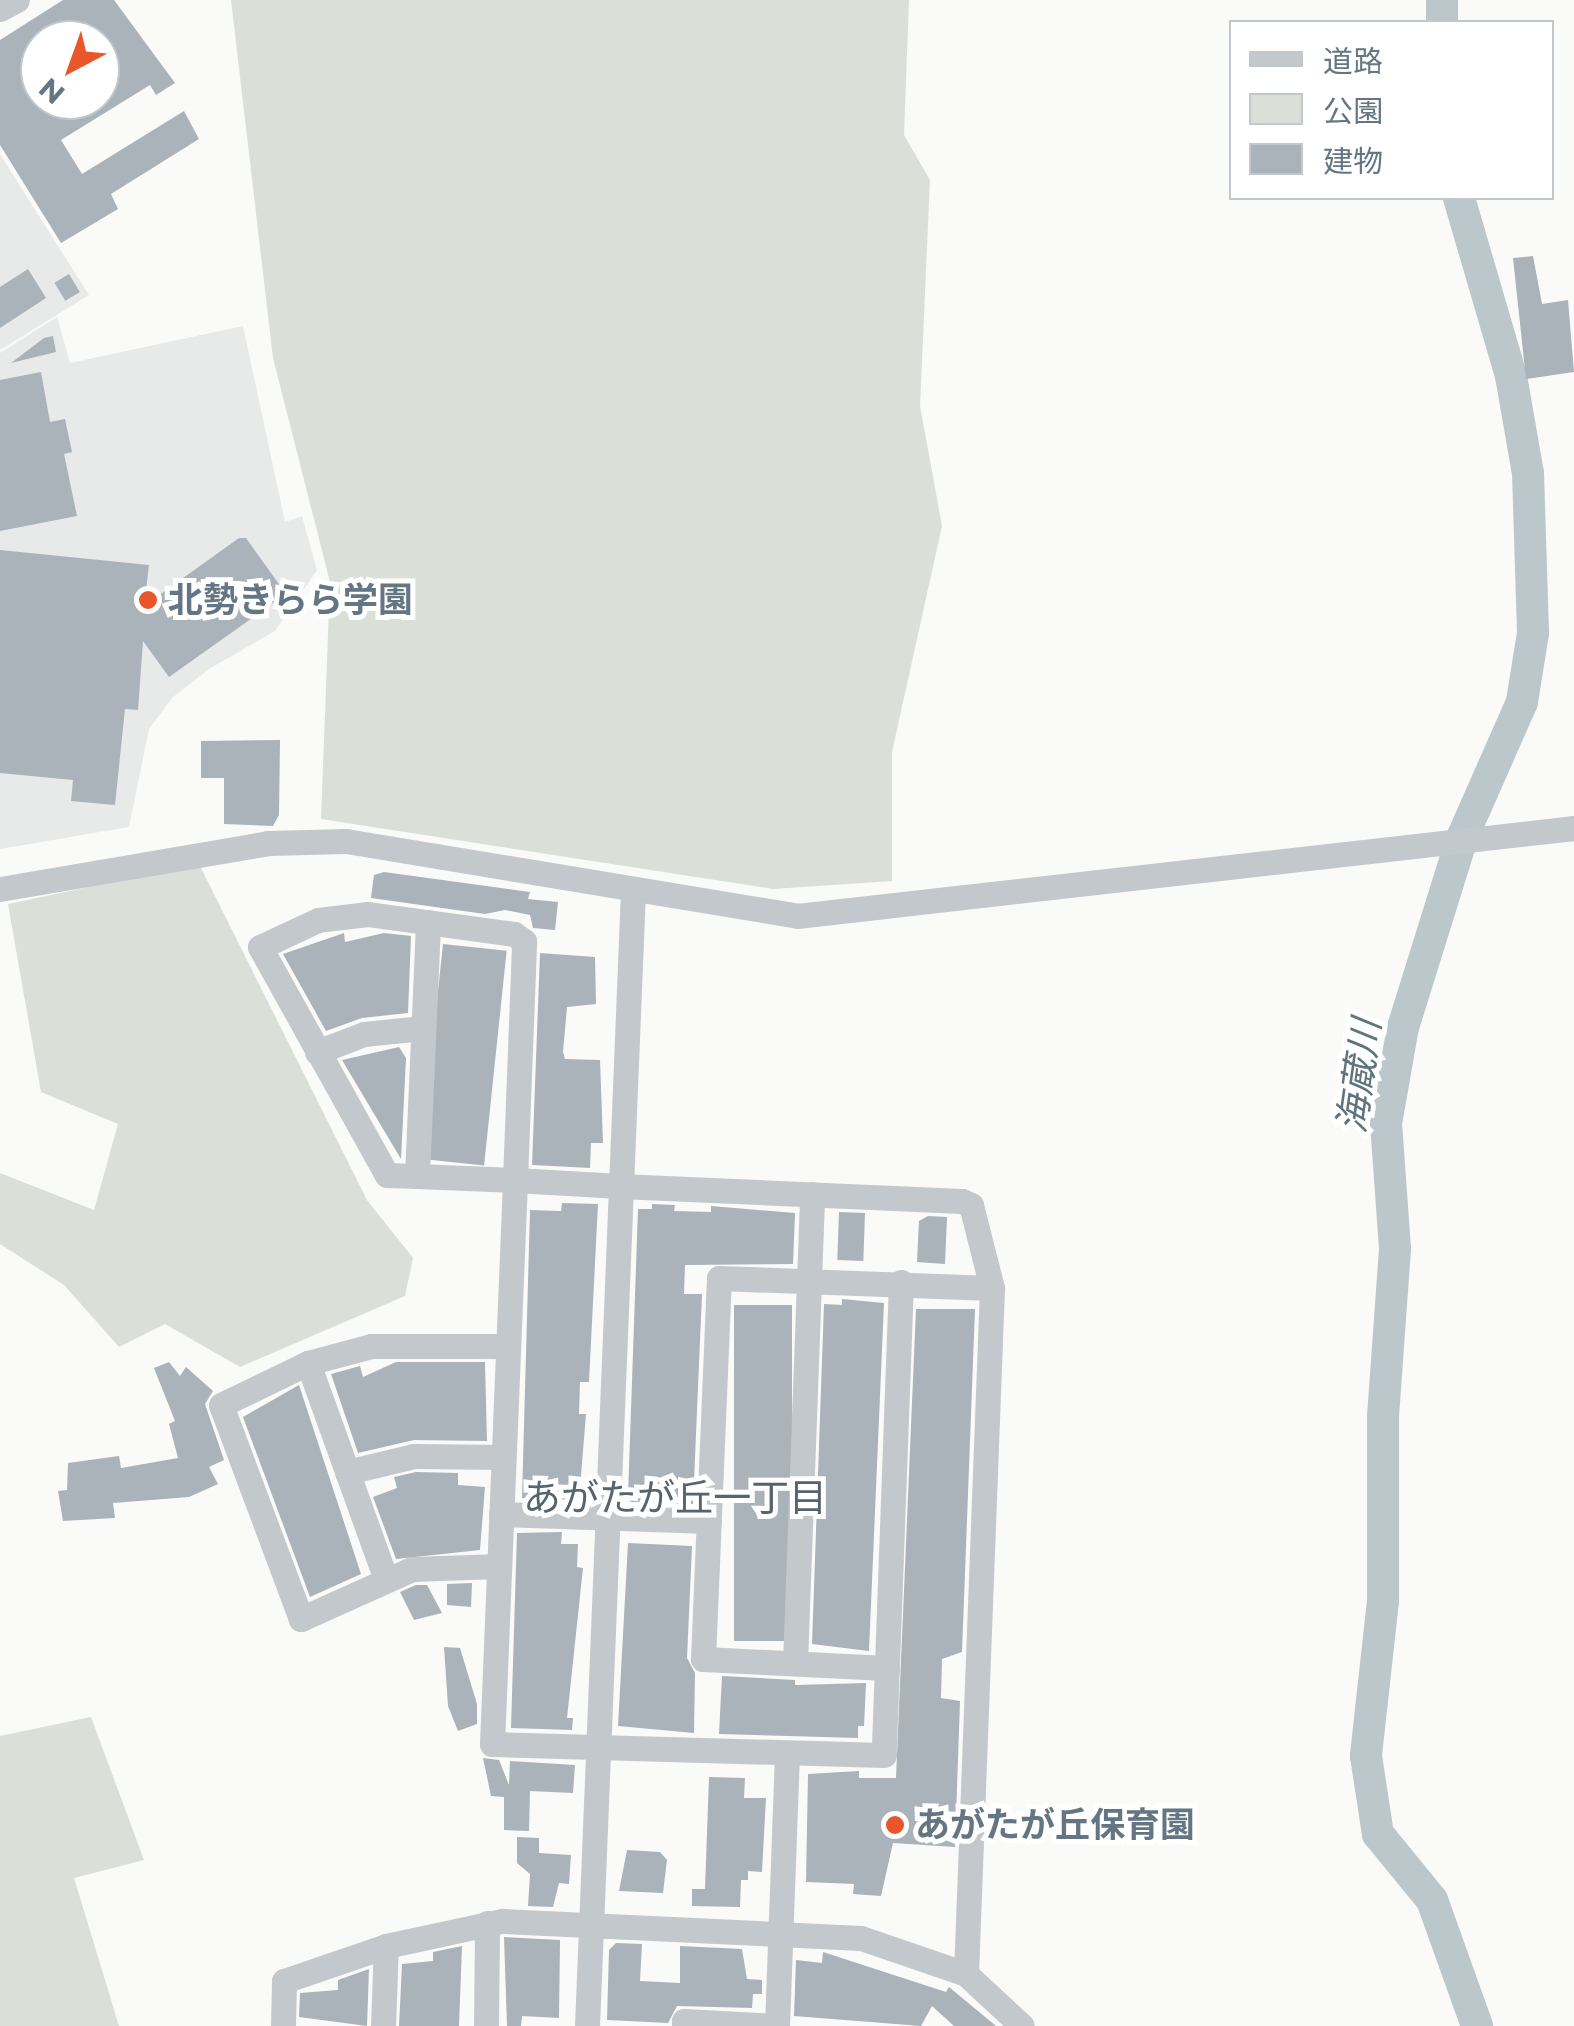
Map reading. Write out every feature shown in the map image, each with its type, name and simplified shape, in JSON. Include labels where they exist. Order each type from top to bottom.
[{"type":"street","points":[[0,9],[17,0]]},
{"type":"street","points":[[0,889],[268,842],[346,841],[632,893],[798,916],[1416,842],[1505,838],[1574,828]]},
{"type":"street","points":[[587,2026],[632,893]]},
{"type":"street","points":[[901,1282],[884,1755],[597,1750],[492,1744],[516,1180],[524,941],[514,934],[428,922],[340,916],[260,946],[380,1172],[417,1176],[516,1180],[620,1186],[962,1201],[971,1206],[992,1288],[966,1974]]},
{"type":"street","points":[[417,1176],[428,922]]},
{"type":"street","points":[[316,1052],[376,1031],[423,1028]]},
{"type":"street","points":[[794,1663],[812,1194]]},
{"type":"street","points":[[887,1668],[703,1659],[719,1278],[992,1288]]},
{"type":"street","points":[[499,1566],[425,1567],[385,1578],[300,1619],[221,1405],[308,1363],[371,1346],[508,1346]]},
{"type":"street","points":[[308,1363],[385,1578]]},
{"type":"street","points":[[347,1472],[414,1456],[504,1456]]},
{"type":"street","points":[[501,1514],[709,1520]]},
{"type":"street","points":[[684,2026],[776,2026],[787,1754]]},
{"type":"street","points":[[283,2026],[284,1980],[386,1946],[486,1923],[861,1938],[966,1974],[1022,2026]]},
{"type":"street","points":[[486,1923],[486,2026]]},
{"type":"street","points":[[383,2026],[386,1946]]},
{"type":"shaded area","points":[[0,154],[89,295],[0,350]]},
{"type":"shaded area","name":"北勢きらら学園","points":[[57,317],[70,363],[243,326],[285,522],[302,516],[317,570],[275,631],[209,669],[172,698],[149,729],[129,827],[0,849],[0,353]]},
{"type":"green space","points":[[231,0],[909,0],[904,135],[930,180],[920,406],[942,526],[892,752],[892,881],[773,889],[321,819],[330,582],[273,358]]},
{"type":"green space","points":[[199,864],[367,1200],[413,1258],[405,1296],[240,1367],[165,1324],[119,1347],[64,1285],[0,1244],[0,1173],[94,1210],[118,1124],[41,1092],[8,904]]},
{"type":"green space","points":[[91,1717],[144,1860],[74,1878],[119,2026],[0,2026],[0,1736]]},
{"type":"building","points":[[63,0],[114,0],[175,83],[156,95],[150,85],[120,104],[120,20],[32,20]]},
{"type":"building","points":[[20,27],[20,120],[93,120],[61,140],[82,174],[184,111],[199,139],[111,194],[118,209],[61,243],[0,145],[0,40]]},
{"type":"building","points":[[1533,256],[1542,304],[1568,300],[1574,372],[1526,379],[1513,258]]},
{"type":"building","points":[[28,269],[46,298],[0,328],[0,287]]},
{"type":"building","points":[[69,274],[80,292],[65,301],[54,283]]},
{"type":"building","points":[[53,336],[56,352],[11,363],[44,338]]},
{"type":"building","points":[[41,372],[50,422],[65,419],[72,452],[64,454],[77,516],[0,531],[0,380]]},
{"type":"building","points":[[239,538],[246,538],[286,594],[169,677],[143,641],[138,710],[125,709],[115,805],[71,801],[73,780],[0,773],[0,550],[149,565],[144,606]]},
{"type":"building","points":[[280,740],[279,815],[273,826],[224,824],[224,778],[201,778],[201,741]]},
{"type":"building","points":[[384,872],[530,892],[528,899],[558,902],[555,930],[533,928],[530,915],[505,910],[485,914],[371,898],[374,875]]},
{"type":"building","points":[[344,933],[345,942],[384,933],[411,936],[408,1013],[362,1018],[326,1031],[283,954]]},
{"type":"building","points":[[443,944],[507,951],[484,1166],[420,1159]]},
{"type":"building","points":[[540,953],[595,957],[596,1004],[567,1007],[563,1052],[565,1059],[600,1060],[603,1143],[591,1143],[590,1168],[532,1165]]},
{"type":"building","points":[[399,1047],[406,1058],[401,1159],[342,1060]]},
{"type":"building","points":[[562,1203],[598,1204],[589,1382],[580,1382],[579,1414],[586,1414],[579,1500],[522,1498],[530,1210],[561,1211]]},
{"type":"building","points":[[652,1204],[675,1205],[674,1211],[711,1212],[711,1206],[795,1213],[793,1264],[685,1265],[684,1294],[702,1294],[693,1504],[631,1502],[628,1496],[638,1209],[652,1209]]},
{"type":"building","points":[[839,1212],[865,1213],[863,1261],[837,1260]]},
{"type":"building","points":[[928,1216],[947,1217],[945,1264],[917,1262],[919,1221]]},
{"type":"building","points":[[842,1299],[884,1303],[869,1651],[812,1644],[824,1304],[842,1305]]},
{"type":"building","points":[[734,1305],[792,1305],[792,1641],[734,1641]]},
{"type":"building","points":[[916,1309],[975,1309],[962,1652],[942,1659],[941,1698],[960,1701],[955,1847],[893,1843],[881,1896],[853,1894],[854,1884],[806,1882],[808,1774],[859,1771],[859,1778],[896,1778]]},
{"type":"building","points":[[169,1362],[180,1376],[186,1367],[213,1391],[205,1404],[224,1460],[209,1467],[218,1484],[189,1497],[113,1503],[115,1518],[63,1521],[58,1491],[67,1490],[68,1463],[119,1456],[121,1468],[178,1458],[169,1424],[175,1421],[154,1368]]},
{"type":"building","points":[[396,1362],[485,1362],[487,1441],[414,1440],[358,1453],[331,1374],[360,1366],[363,1377]]},
{"type":"building","points":[[299,1385],[361,1574],[310,1597],[243,1417]]},
{"type":"building","points":[[416,1472],[458,1473],[458,1485],[485,1487],[480,1550],[396,1559],[373,1497],[397,1488],[394,1477]]},
{"type":"building","points":[[562,1532],[561,1544],[578,1544],[577,1567],[583,1568],[567,1718],[573,1718],[572,1730],[511,1728],[517,1533]]},
{"type":"building","points":[[628,1543],[692,1546],[687,1658],[695,1673],[694,1733],[618,1726]]},
{"type":"building","points":[[472,1583],[471,1607],[447,1605],[447,1584]]},
{"type":"building","points":[[427,1585],[442,1613],[414,1620],[400,1592]]},
{"type":"building","points":[[444,1647],[460,1648],[477,1704],[477,1724],[458,1731],[448,1706]]},
{"type":"building","points":[[722,1676],[795,1680],[795,1685],[866,1683],[864,1726],[858,1726],[858,1738],[719,1734]]},
{"type":"building","points":[[483,1758],[499,1760],[509,1785],[510,1761],[575,1765],[573,1793],[530,1791],[529,1831],[504,1830],[504,1797],[491,1796]]},
{"type":"building","points":[[709,1777],[745,1778],[744,1798],[766,1798],[762,1872],[748,1871],[748,1880],[741,1880],[740,1907],[692,1906],[692,1889],[705,1889]]},
{"type":"building","points":[[517,1837],[539,1838],[539,1853],[571,1855],[569,1884],[559,1883],[553,1907],[528,1906],[530,1874],[517,1863]]},
{"type":"building","points":[[627,1850],[660,1852],[667,1860],[663,1893],[619,1891]]},
{"type":"building","points":[[504,1937],[560,1940],[559,2018],[522,2016],[521,2026],[507,2026]]},
{"type":"building","points":[[616,1943],[642,1944],[640,1981],[680,1983],[680,1946],[742,1949],[747,1979],[762,1980],[762,1994],[753,1994],[752,2008],[677,2006],[668,2023],[607,2020],[609,1950]]},
{"type":"building","points":[[462,1946],[459,2026],[399,2026],[402,1964],[433,1961],[433,1952]]},
{"type":"building","points":[[823,1952],[946,1992],[949,1987],[996,2026],[954,2026],[932,2006],[921,2026],[794,2016],[796,1960],[822,1963]]},
{"type":"building","points":[[369,1969],[367,2026],[299,2017],[300,1993],[338,1990],[338,1980]]},
{"type":"waterway","name":"海蔵川","points":[[1442,0],[1442,20]]},
{"type":"waterway","name":"海蔵川","points":[[1460,200],[1511,376],[1528,473],[1533,633],[1522,702],[1462,838],[1403,1027],[1386,1123],[1395,1249],[1383,1417],[1383,1601],[1366,1756],[1378,1834],[1432,1900],[1477,2026]]},
{"type":"place","name":"北勢きらら学園","points":[[148,600]]},
{"type":"place","name":"あがたが丘保育園","points":[[895,1825]]},
{"type":"district","name":"あがたが丘一丁目","points":[[675,1498]]}]
